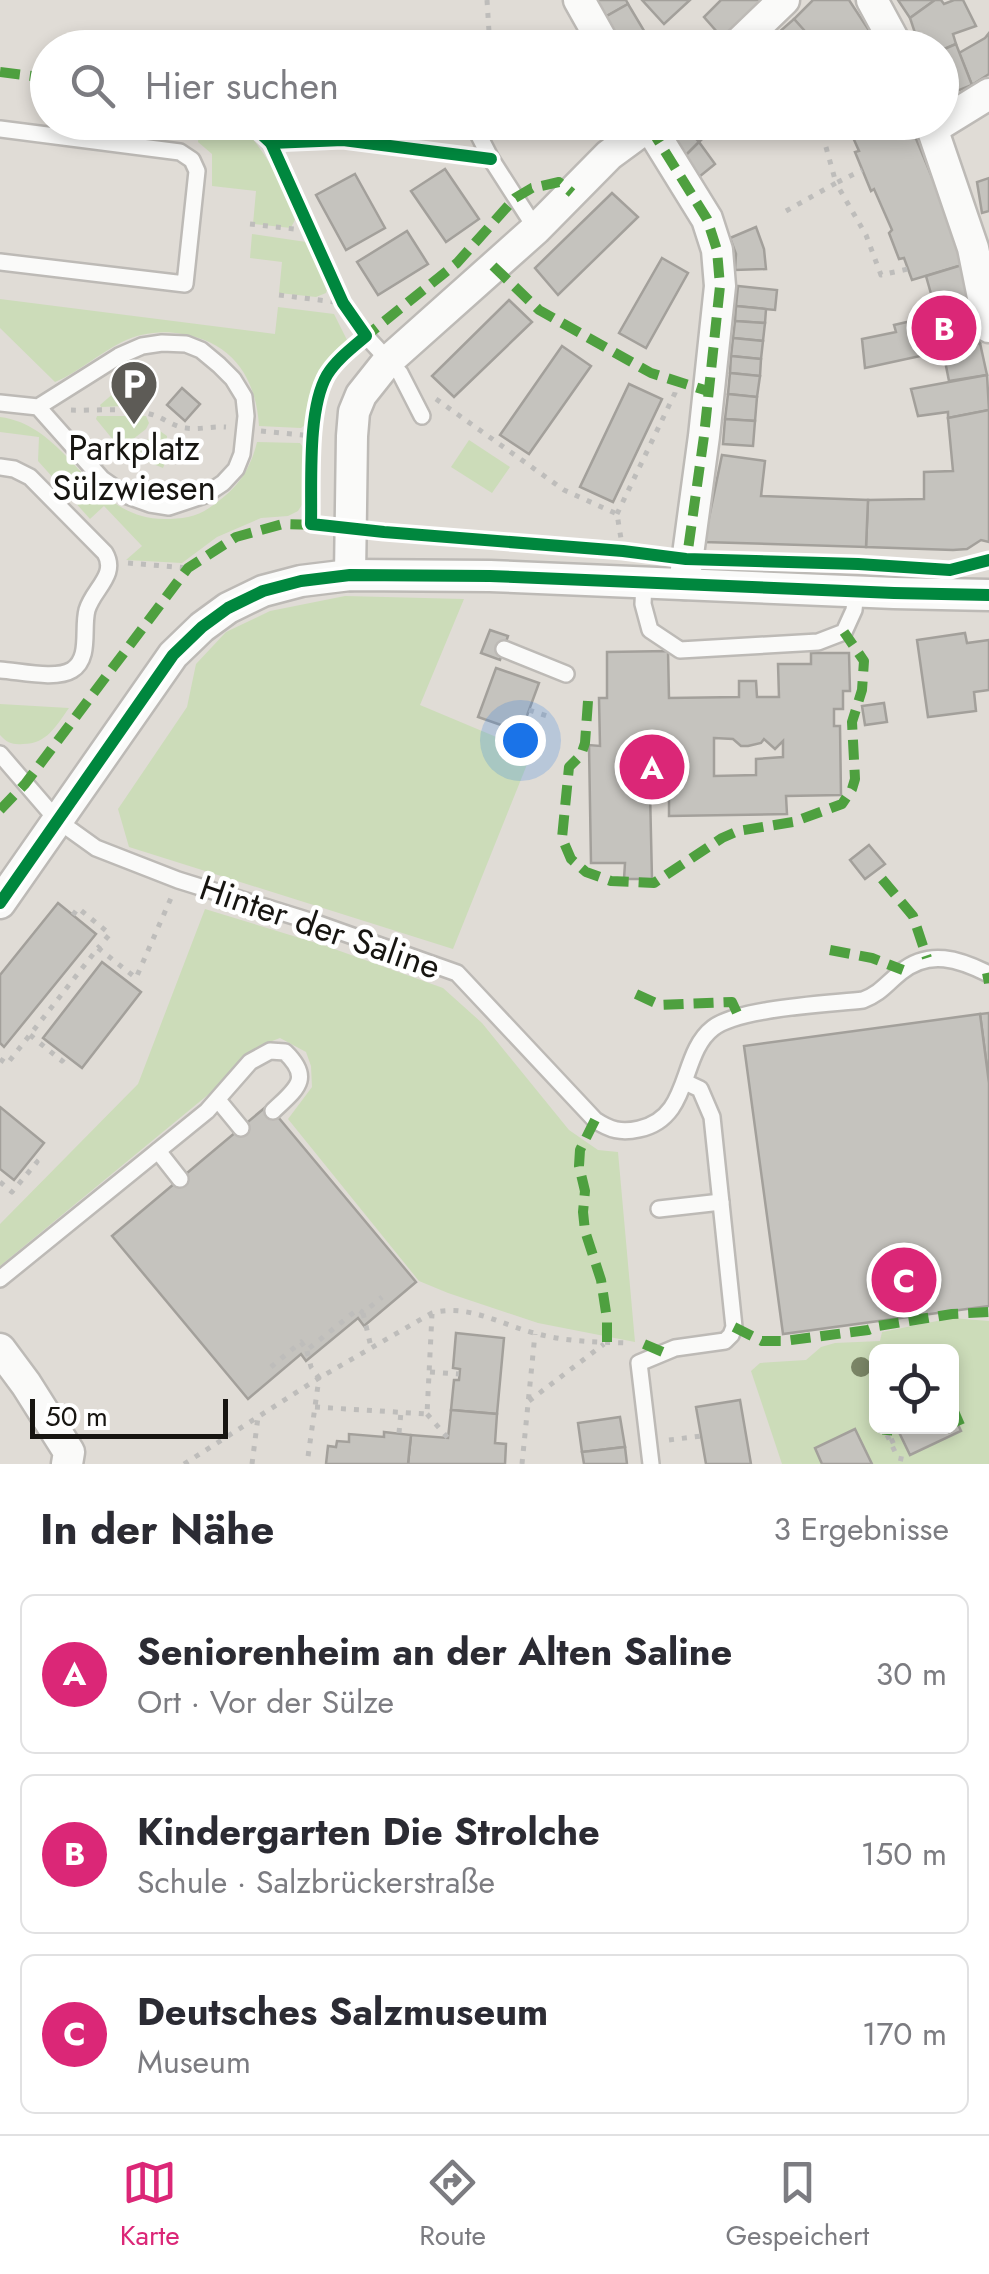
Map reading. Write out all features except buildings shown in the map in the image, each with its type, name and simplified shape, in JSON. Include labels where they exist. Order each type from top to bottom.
[{"type":"street","points":[[580,0],[596,30]]},
{"type":"street","points":[[753,30],[784,0]]},
{"type":"street","points":[[872,0],[888,30]]},
{"type":"street","points":[[959,111],[989,94]]},
{"type":"street","points":[[350,575],[352,436],[354,412],[361,395],[629,140]]},
{"type":"street","points":[[660,140],[708,219],[718,250],[720,286],[684,584]]},
{"type":"street","points":[[936,140],[974,248],[989,327]]},
{"type":"street","points":[[0,903],[174,655],[228,608],[263,591],[350,575],[490,576],[989,595]]},
{"type":"street","points":[[0,1349],[69,1452],[67,1464]]},
{"type":"lane","points":[[0,130],[30,134]]},
{"type":"lane","points":[[0,262],[185,284],[197,172],[192,160],[180,152],[82,140]]},
{"type":"lane","points":[[481,140],[536,229]]},
{"type":"lane","points":[[366,336],[394,367],[422,416]]},
{"type":"lane","points":[[0,403],[38,407],[119,356],[142,346],[186,344],[202,350],[233,379],[244,396],[246,429],[242,454],[224,483],[205,495],[170,507],[150,504],[125,496],[102,479],[38,407]]},
{"type":"lane","points":[[0,467],[14,468],[30,477],[110,561],[110,572],[86,612],[84,647],[80,662],[72,670],[59,675],[0,670]]},
{"type":"lane","points":[[644,582],[643,604],[650,630],[680,650],[818,642],[844,632],[854,610],[856,591]]},
{"type":"lane","points":[[504,650],[566,674]]},
{"type":"lane","name":"Hinter der Saline","points":[[0,754],[57,820],[96,848],[178,880],[316,923],[458,974],[608,1129],[624,1132],[653,1124],[667,1114],[686,1082]]},
{"type":"lane","points":[[651,1464],[638,1363],[675,1348],[725,1341],[734,1326],[712,1117],[700,1089],[686,1082],[698,1048],[712,1029],[738,1015],[863,1000],[879,993],[903,970],[927,958],[968,963],[989,974]]},
{"type":"lane","points":[[0,1279],[207,1111],[250,1062],[270,1051],[285,1052],[298,1064],[300,1077],[294,1092],[273,1111]]},
{"type":"lane","points":[[218,1100],[241,1128]]},
{"type":"lane","points":[[158,1151],[180,1179]]},
{"type":"lane","points":[[659,1209],[721,1202]]},
{"type":"path","points":[[488,0],[489,30]]},
{"type":"path","points":[[824,140],[836,182],[866,236],[881,275],[908,269]]},
{"type":"path","points":[[786,211],[862,170]]},
{"type":"path","points":[[250,224],[312,231]]},
{"type":"path","points":[[279,296],[343,304]]},
{"type":"path","points":[[394,367],[564,490],[616,514]]},
{"type":"path","points":[[623,550],[616,514],[677,382]]},
{"type":"path","points":[[38,407],[147,412],[177,427],[212,426],[313,436]]},
{"type":"path","points":[[110,561],[188,568]]},
{"type":"path","points":[[529,710],[550,716]]},
{"type":"path","points":[[98,948],[128,977],[136,978],[178,880]]},
{"type":"path","points":[[0,1059],[7,1064],[110,934],[78,908],[72,915]]},
{"type":"path","points":[[30,1035],[62,1061],[66,1056]]},
{"type":"path","points":[[0,1182],[12,1192],[37,1162],[32,1158]]},
{"type":"path","points":[[363,1313],[382,1296]]},
{"type":"path","points":[[307,1350],[358,1309],[363,1313],[371,1347]]},
{"type":"path","points":[[184,1464],[371,1347],[443,1310],[480,1314],[535,1334],[572,1341],[636,1343]]},
{"type":"path","points":[[427,1414],[432,1313]]},
{"type":"path","points":[[522,1464],[535,1334]]},
{"type":"path","points":[[270,1367],[301,1342],[319,1378],[307,1464]]},
{"type":"path","points":[[529,1401],[607,1342]]},
{"type":"path","points":[[430,1372],[459,1374]]},
{"type":"path","points":[[315,1407],[427,1414],[448,1438]]},
{"type":"path","points":[[399,1434],[401,1412]]},
{"type":"path","points":[[252,1464],[258,1417]]},
{"type":"path","points":[[649,1443],[701,1436]]},
{"type":"path","points":[[902,1437],[889,1439],[898,1458],[907,1460],[907,1464]]},
{"type":"green space","points":[[253,140],[292,205],[295,218],[291,228],[253,224],[256,191],[212,186],[212,154],[198,142]]},
{"type":"green space","points":[[252,234],[313,243],[328,266],[326,293],[316,297],[279,293],[282,262],[250,258]]},
{"type":"green space","points":[[0,299],[275,334],[278,307],[334,314],[347,340],[319,377],[307,423],[301,428],[259,426],[247,377],[215,345],[174,333],[144,334],[122,342],[55,382],[0,328]]},
{"type":"green space","points":[[129,380],[149,395],[148,405],[101,407],[100,405]]},
{"type":"green space","points":[[97,416],[146,416],[149,423],[119,447]]},
{"type":"green space","points":[[0,417],[24,424],[45,437],[118,505],[139,515],[165,519],[199,514],[226,495],[246,472],[257,442],[300,443],[305,450],[303,503],[288,516],[261,518],[217,537],[182,563],[126,560],[142,546],[104,506],[90,519],[38,461],[39,437],[0,432]]},
{"type":"green space","points":[[156,432],[167,436],[163,468],[131,455]]},
{"type":"green space","points":[[469,440],[510,467],[492,493],[451,467]]},
{"type":"green space","points":[[345,596],[464,599],[420,705],[532,752],[453,949],[129,847],[118,809],[187,707],[196,664],[226,632],[270,611]]},
{"type":"green space","points":[[0,704],[69,708],[45,737],[16,744],[0,735]]},
{"type":"green space","points":[[205,909],[326,946],[443,988],[482,1023],[569,1130],[598,1150],[618,1152],[635,1342],[538,1323],[419,1281],[288,1119],[312,1087],[311,1066],[306,1052],[280,1038],[244,1059],[215,1089],[0,1266],[0,1224],[138,1084]]},
{"type":"green space","points":[[952,1318],[989,1321],[989,1464],[782,1464],[751,1371],[760,1363],[806,1360],[821,1347],[835,1343],[880,1341],[882,1332]]},
{"type":"marked path","points":[[0,72],[30,76]]},
{"type":"marked path","points":[[658,140],[707,219],[717,250],[720,286],[686,564]]},
{"type":"marked path","points":[[361,340],[457,263],[515,198],[532,188],[559,182],[572,193]]},
{"type":"marked path","points":[[493,266],[539,310],[651,373],[708,391]]},
{"type":"marked path","points":[[0,810],[25,784],[188,568],[236,537],[283,524],[320,525]]},
{"type":"marked path","points":[[588,701],[585,743],[581,755],[569,767],[562,838],[571,859],[586,872],[611,881],[654,883],[738,831],[793,822],[842,804],[855,779],[852,722],[862,690],[864,661],[844,632]]},
{"type":"marked path","points":[[882,879],[913,916],[927,958]]},
{"type":"marked path","points":[[830,950],[872,958],[903,970]]},
{"type":"marked path","points":[[987,973],[989,983]]},
{"type":"marked path","points":[[636,994],[660,1005],[732,1002],[738,1015]]},
{"type":"marked path","points":[[595,1120],[580,1150],[579,1166],[585,1191],[585,1231],[601,1280],[607,1342]]},
{"type":"marked path","points":[[734,1327],[762,1341],[784,1341],[952,1314],[989,1312]]},
{"type":"marked path","points":[[644,1344],[665,1353]]},
{"type":"marked path","points":[[959,1423],[963,1432]]},
{"type":"cycle path","points":[[268,140],[343,303],[366,336],[327,375],[316,407],[311,524],[686,559],[950,570],[989,560]]},
{"type":"cycle path","points":[[271,143],[343,140],[491,159]]},
{"type":"cycle path","points":[[0,903],[173,655],[228,608],[263,591],[350,575],[490,576],[989,595]]},
{"type":"place","name":"Kindergarten Die Strolche","points":[[944,328]]},
{"type":"place","name":"Parkplatz Sülzwiesen","points":[[134,426]]},
{"type":"place","name":"Seniorenheim an der Alten Saline","points":[[652,767]]},
{"type":"place","name":"Deutsches Salzmuseum","points":[[904,1280]]}]
